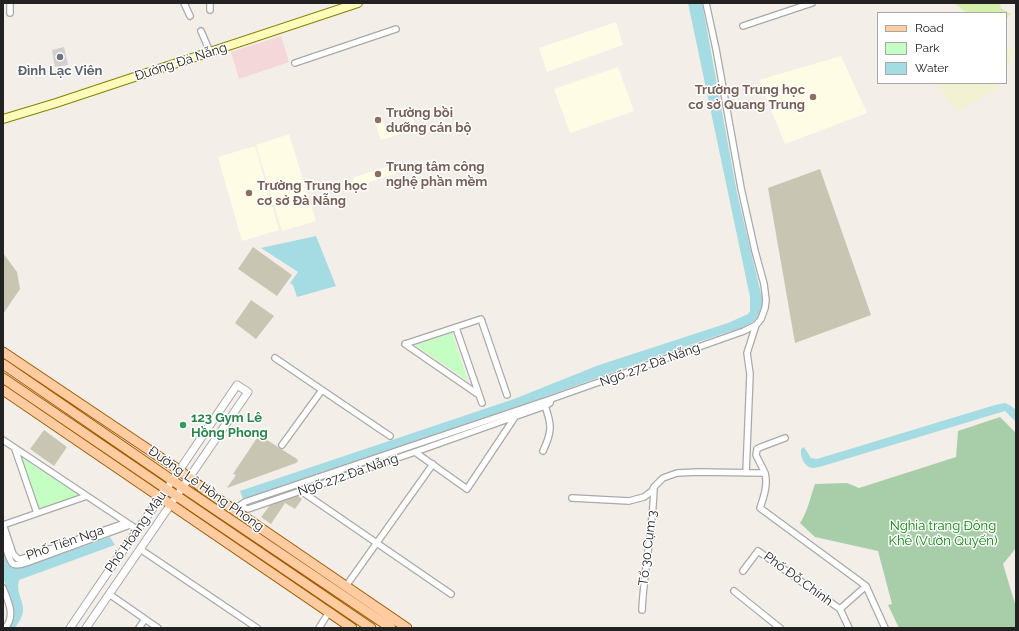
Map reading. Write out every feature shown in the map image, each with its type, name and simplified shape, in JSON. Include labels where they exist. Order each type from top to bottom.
[{"type":"main road","name":"Đường Đà Nẵng","points":[[3,119],[358,3]]},
{"type":"main road","name":"Đường Lê Hồng Phong","points":[[3,352],[179,470],[205,490],[236,507],[407,628]]},
{"type":"main road","name":"Đường Lê Hồng Phong","points":[[3,364],[182,488],[391,628]]},
{"type":"main road","points":[[30,382],[36,374]]},
{"type":"main road","name":"Đường Lê Hồng Phong","points":[[3,378],[177,496],[195,510],[371,628]]},
{"type":"main road","points":[[3,390],[352,628]]},
{"type":"street","points":[[10,3],[10,13]]},
{"type":"street","points":[[184,3],[190,16]]},
{"type":"street","points":[[210,3],[210,10]]},
{"type":"street","points":[[706,3],[716,49],[741,188],[764,284],[766,300],[765,308],[756,325],[746,353],[750,374],[746,473]]},
{"type":"street","points":[[743,26],[812,3]]},
{"type":"street","points":[[295,63],[396,29]]},
{"type":"street","points":[[201,31],[210,52]]},
{"type":"street","points":[[479,395],[405,344],[481,319],[507,395]]},
{"type":"street","name":"Ngõ 272 Đà Nẵng","points":[[236,507],[248,509],[515,417],[545,406],[550,403],[551,399],[744,331],[756,325]]},
{"type":"street","points":[[456,328],[482,403]]},
{"type":"street","points":[[744,331],[751,341]]},
{"type":"street","points":[[275,358],[390,436]]},
{"type":"street","name":"Phố Hoàng Mậu","points":[[70,628],[237,385],[248,392],[86,628]]},
{"type":"street","points":[[282,445],[322,390]]},
{"type":"street","points":[[236,507],[245,502],[551,399]]},
{"type":"street","points":[[543,451],[549,438],[550,421],[545,406]]},
{"type":"street","points":[[415,452],[467,489],[515,417]]},
{"type":"street","points":[[756,455],[757,449],[786,438]]},
{"type":"street","points":[[3,440],[138,530]]},
{"type":"street","points":[[748,444],[756,455],[765,473],[766,489],[760,508],[866,586],[885,628]]},
{"type":"street","points":[[15,449],[37,513]]},
{"type":"street","points":[[346,586],[433,464]]},
{"type":"street","points":[[572,498],[629,501],[644,497],[652,491],[654,486],[663,478],[677,473],[765,473]]},
{"type":"street","name":"Tổ 30 Cụm 3","points":[[642,610],[643,585],[653,519],[654,486]]},
{"type":"street","points":[[301,491],[451,594]]},
{"type":"street","points":[[3,525],[87,496]]},
{"type":"street","name":"Phố Tiên Nga","points":[[3,525],[13,554],[18,559],[21,559],[127,524]]},
{"type":"street","name":"Phố Tiên Nga","points":[[3,539],[10,561],[17,565],[26,563],[127,524]]},
{"type":"street","points":[[140,549],[257,628]]},
{"type":"street","name":"Phố Đỗ Chính","points":[[743,571],[758,550],[840,609],[849,628]]},
{"type":"street","points":[[112,566],[124,573]]},
{"type":"street","points":[[840,609],[866,586]]},
{"type":"street","points":[[3,588],[11,615],[10,622],[5,628]]},
{"type":"street","points":[[734,591],[780,628]]},
{"type":"street","points":[[109,594],[158,628]]},
{"type":"street","points":[[319,628],[329,612]]},
{"type":"street","points":[[139,628],[145,619]]},
{"type":"shaded area","points":[[616,22],[623,45],[547,72],[539,48]]},
{"type":"shaded area","points":[[281,36],[289,62],[239,79],[231,52]]},
{"type":"shaded area","name":"Đình Lạc Viên","points":[[64,47],[68,65],[55,67],[52,50]]},
{"type":"shaded area","name":"Trường Trung học cơ sở Quang Trung","points":[[841,56],[867,113],[785,144],[759,80]]},
{"type":"shaded area","points":[[618,67],[634,111],[570,133],[554,89]]},
{"type":"shaded area","name":"Trường bồi dưỡng cán bộ","points":[[409,106],[416,129],[381,140],[373,117],[380,115],[386,130],[408,123],[403,108]]},
{"type":"shaded area","points":[[289,134],[316,221],[282,231],[256,145]]},
{"type":"shaded area","name":"Trường Trung học cơ sở Đà Nẵng","points":[[255,146],[279,230],[242,241],[218,157]]},
{"type":"shaded area","name":"Trung tâm công nghệ phần mềm","points":[[400,162],[403,171],[356,187],[353,178]]},
{"type":"shaded area","points":[[820,169],[871,315],[795,343],[768,188]]},
{"type":"shaded area","points":[[253,247],[292,275],[277,296],[238,269]]},
{"type":"shaded area","points":[[3,253],[17,272],[20,289],[3,314]]},
{"type":"shaded area","points":[[251,300],[274,316],[256,339],[235,323]]},
{"type":"shaded area","points":[[44,430],[67,447],[54,466],[30,449]]},
{"type":"shaded area","points":[[259,435],[298,461],[227,488],[236,475],[233,474]]},
{"type":"shaded area","points":[[296,494],[302,499],[295,509],[285,503],[271,524],[261,517],[274,500]]},
{"type":"green space","points":[[954,3],[1000,3],[1001,8],[1011,14],[1007,18],[1007,12],[966,12]]},
{"type":"green space","points":[[1007,46],[1016,51],[1007,69]]},
{"type":"green space","points":[[936,84],[999,84],[996,90],[957,111]]},
{"type":"green space","points":[[452,333],[468,381],[415,345]]},
{"type":"green space","name":"Nghia trang Đông Khê (Vườn Quyến)","points":[[1000,417],[1016,433],[1016,548],[1003,564],[1016,607],[1016,628],[899,628],[888,605],[892,604],[878,551],[815,537],[800,523],[807,509],[815,484],[847,483],[859,488],[956,457],[958,431]]},
{"type":"green space","points":[[21,457],[80,496],[40,510]]},
{"type":"water","points":[[688,3],[702,3],[737,193],[762,298],[761,309],[758,317],[751,323],[741,328],[414,443],[243,499],[240,491],[514,399],[599,365],[728,323],[748,314],[750,311],[750,297]]},
{"type":"water","points":[[316,236],[336,286],[297,297],[293,285],[290,283],[298,272],[261,248]]},
{"type":"water","points":[[1005,403],[1016,410],[1016,422],[1005,411],[812,468],[807,466],[801,455],[801,449],[804,447],[811,458],[817,459]]},
{"type":"water","points":[[110,537],[115,545],[19,580],[19,592],[23,608],[22,616],[15,628],[3,628],[14,614],[11,600],[3,578],[3,550],[6,559],[10,564],[13,566],[26,566]]},
{"type":"place","name":"Đình Lạc Viên","points":[[60,57]]},
{"type":"place","name":"Trường Trung học cơ sở Quang Trung","points":[[813,97]]},
{"type":"place","name":"Trường bồi dưỡng cán bộ","points":[[378,120]]},
{"type":"place","name":"Trung tâm công nghệ phần mềm","points":[[378,174]]},
{"type":"place","name":"Trường Trung học cơ sở Đà Nẵng","points":[[249,193]]},
{"type":"place","name":"123 Gym Lê Hồng Phong","points":[[183,425]]}]
